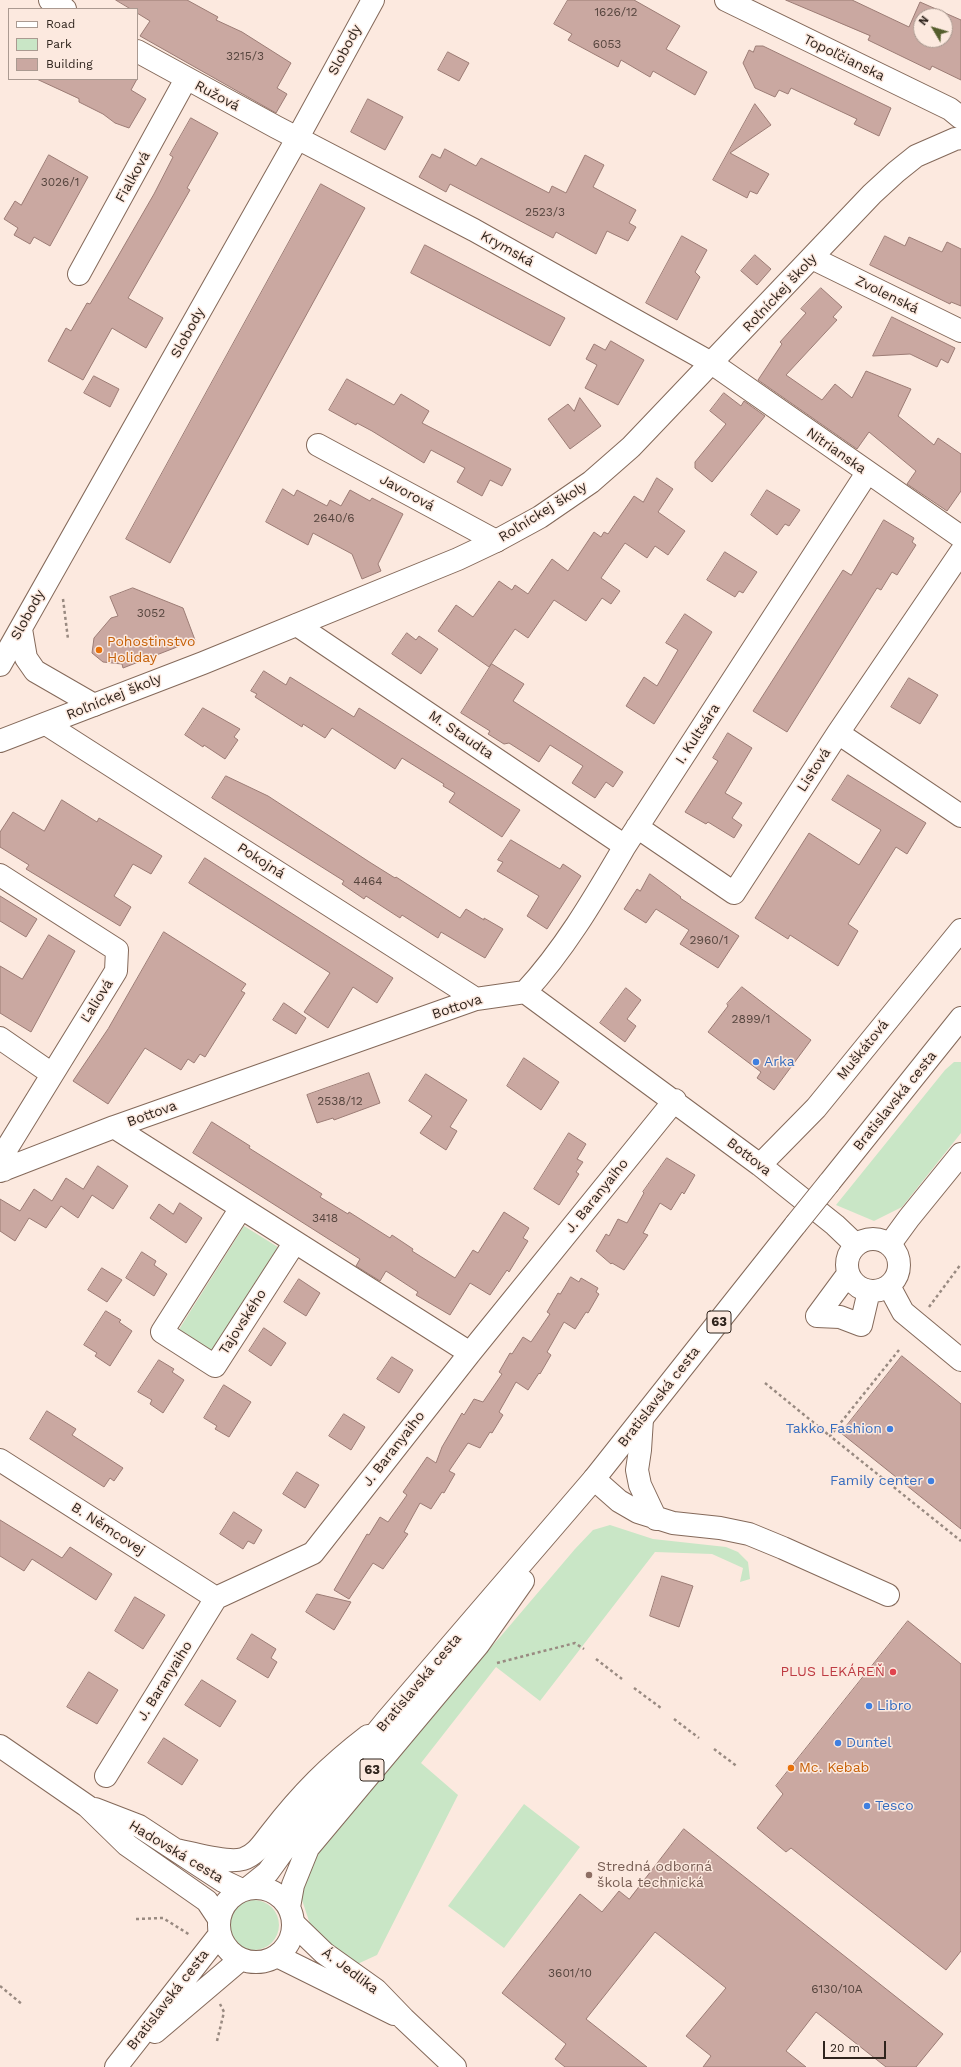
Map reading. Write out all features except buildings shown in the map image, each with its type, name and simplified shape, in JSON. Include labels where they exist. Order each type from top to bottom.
[{"type":"street","points":[[50,0],[63,8]]},
{"type":"street","name":"Slobody","points":[[0,665],[297,139],[373,0]]},
{"type":"street","name":"Topoľčianska","points":[[726,0],[950,109],[961,118]]},
{"type":"street","name":"Ružová","points":[[138,52],[297,139]]},
{"type":"street","name":"Fialková","points":[[79,274],[186,79]]},
{"type":"street","name":"Roľníckej školy","points":[[0,741],[297,625],[436,568],[496,541],[540,517],[591,482],[631,448],[713,364],[872,194],[896,172],[916,156],[955,138],[961,138]]},
{"type":"street","name":"Krymská","points":[[297,139],[474,230],[713,364]]},
{"type":"street","name":"Zvolenská","points":[[812,258],[961,331]]},
{"type":"street","name":"Nitrianska","points":[[713,364],[866,473],[961,537]]},
{"type":"street","name":"Javorová","points":[[318,444],[496,541]]},
{"type":"street","name":"I. Kultsára","points":[[525,992],[542,974],[592,902],[625,846],[866,473]]},
{"type":"street","name":"Listová","points":[[638,827],[734,893],[838,733],[961,552]]},
{"type":"street","name":"M. Staudta","points":[[297,625],[625,846]]},
{"type":"street","points":[[21,629],[26,658],[35,671],[94,705]]},
{"type":"street","name":"Pokojná","points":[[46,724],[476,999]]},
{"type":"street","points":[[838,733],[961,816]]},
{"type":"street","name":"Ľaliová","points":[[0,875],[117,950],[116,971],[7,1148],[2,1170]]},
{"type":"street","name":"Muškátová","points":[[760,1165],[816,1108],[961,930]]},
{"type":"street","name":"Bottova","points":[[2,1170],[114,1127],[476,999],[525,992],[675,1100],[835,1225],[856,1245]]},
{"type":"street","name":"Bratislavská cesta","points":[[116,2066],[220,1926],[227,1902],[234,1895],[268,1872],[307,1818],[386,1721],[594,1479],[961,1018]]},
{"type":"street","name":"Bratislavská cesta","points":[[829,1183],[961,1034]]},
{"type":"street","points":[[0,1038],[52,1074]]},
{"type":"street","name":"J. Baranyaiho","points":[[106,1776],[216,1598],[313,1553],[470,1353],[675,1100]]},
{"type":"street","points":[[114,1127],[470,1353]]},
{"type":"street","points":[[890,1244],[961,1154]]},
{"type":"street","name":"Tajovského","points":[[241,1208],[162,1332],[215,1366],[295,1242]]},
{"type":"street","points":[[873,1238],[890,1244],[898,1257],[900,1266],[897,1276],[879,1289],[861,1325],[840,1316],[817,1316],[848,1274],[848,1258],[856,1245],[863,1240],[873,1238]]},
{"type":"street","points":[[848,1274],[858,1287],[879,1289],[903,1312],[961,1360]]},
{"type":"street","points":[[642,1419],[640,1450],[636,1470],[640,1485],[656,1519]]},
{"type":"street","name":"B. Němcovej","points":[[0,1460],[216,1598]]},
{"type":"street","points":[[594,1479],[619,1501],[638,1512],[656,1519],[673,1523],[720,1528],[749,1534],[888,1595]]},
{"type":"street","name":"Bratislavská cesta","points":[[277,1956],[284,1950],[289,1942],[293,1885],[308,1848],[478,1645],[594,1479]]},
{"type":"street","points":[[176,1850],[230,1860],[242,1859],[251,1855],[261,1846],[294,1802],[332,1764],[386,1721]]},
{"type":"street","name":"Hadovská cesta","points":[[0,1746],[87,1806],[126,1844],[207,1901],[220,1926]]},
{"type":"street","name":"Hadovská cesta","points":[[87,1806],[139,1826],[223,1881],[245,1889]]},
{"type":"street","points":[[245,1889],[256,1887],[272,1890],[279,1894],[292,1915]]},
{"type":"street","name":"Á. Jedlika","points":[[292,1915],[324,1952],[376,1990],[404,2019],[455,2067]]},
{"type":"street","name":"Bratislavská cesta","points":[[116,2066],[241,1959],[227,1948],[220,1926]]},
{"type":"street","points":[[241,1959],[259,1962],[277,1956]]},
{"type":"street","name":"Á. Jedlika","points":[[277,1956],[404,2019]]},
{"type":"path","points":[[63,597],[68,639]]},
{"type":"path","points":[[928,1308],[961,1264]]},
{"type":"path","points":[[830,1436],[899,1350]]},
{"type":"path","points":[[765,1383],[961,1541]]},
{"type":"path","points":[[497,1663],[575,1643],[584,1649]]},
{"type":"path","points":[[596,1658],[622,1678]]},
{"type":"path","points":[[634,1688],[661,1708]]},
{"type":"path","points":[[674,1719],[699,1738]]},
{"type":"path","points":[[714,1749],[738,1767]]},
{"type":"path","points":[[136,1919],[163,1918],[190,1935]]},
{"type":"path","points":[[0,1986],[23,2004]]},
{"type":"path","points":[[217,2041],[224,2012],[218,1999]]},
{"type":"green space","points":[[954,1062],[961,1062],[961,1133],[902,1207],[874,1221],[836,1205],[945,1070]]},
{"type":"green space","points":[[244,1226],[281,1249],[215,1354],[178,1331]]},
{"type":"green space","points":[[610,1525],[653,1539],[726,1547],[738,1552],[748,1562],[750,1579],[740,1582],[743,1568],[712,1554],[655,1552],[540,1701],[496,1667],[421,1763],[458,1795],[377,1955],[353,1966],[312,1930],[301,1897],[307,1870],[346,1812],[420,1725],[501,1636],[593,1530]]},
{"type":"green space","points":[[524,1804],[580,1847],[504,1948],[448,1906]]},
{"type":"green space","points":[[249,1900],[259,1900],[272,1907],[279,1920],[279,1930],[272,1943],[259,1950],[249,1950],[240,1946],[233,1939],[229,1930],[229,1920],[233,1911],[240,1904]]},
{"type":"place","name":"Pohostinstvo Holiday","points":[[99,650]]},
{"type":"place","name":"Arka","points":[[756,1062]]},
{"type":"place","name":"Takko Fashion","points":[[890,1429]]},
{"type":"place","name":"Family center","points":[[931,1481]]},
{"type":"place","name":"PLUS LEKÁREŇ","points":[[893,1672]]},
{"type":"place","name":"Libro","points":[[869,1706]]},
{"type":"place","name":"Duntel","points":[[838,1743]]},
{"type":"place","name":"Mc. Kebab","points":[[791,1768]]},
{"type":"place","name":"Tesco","points":[[867,1806]]},
{"type":"place","name":"Stredná odborná škola technická","points":[[589,1875]]}]
